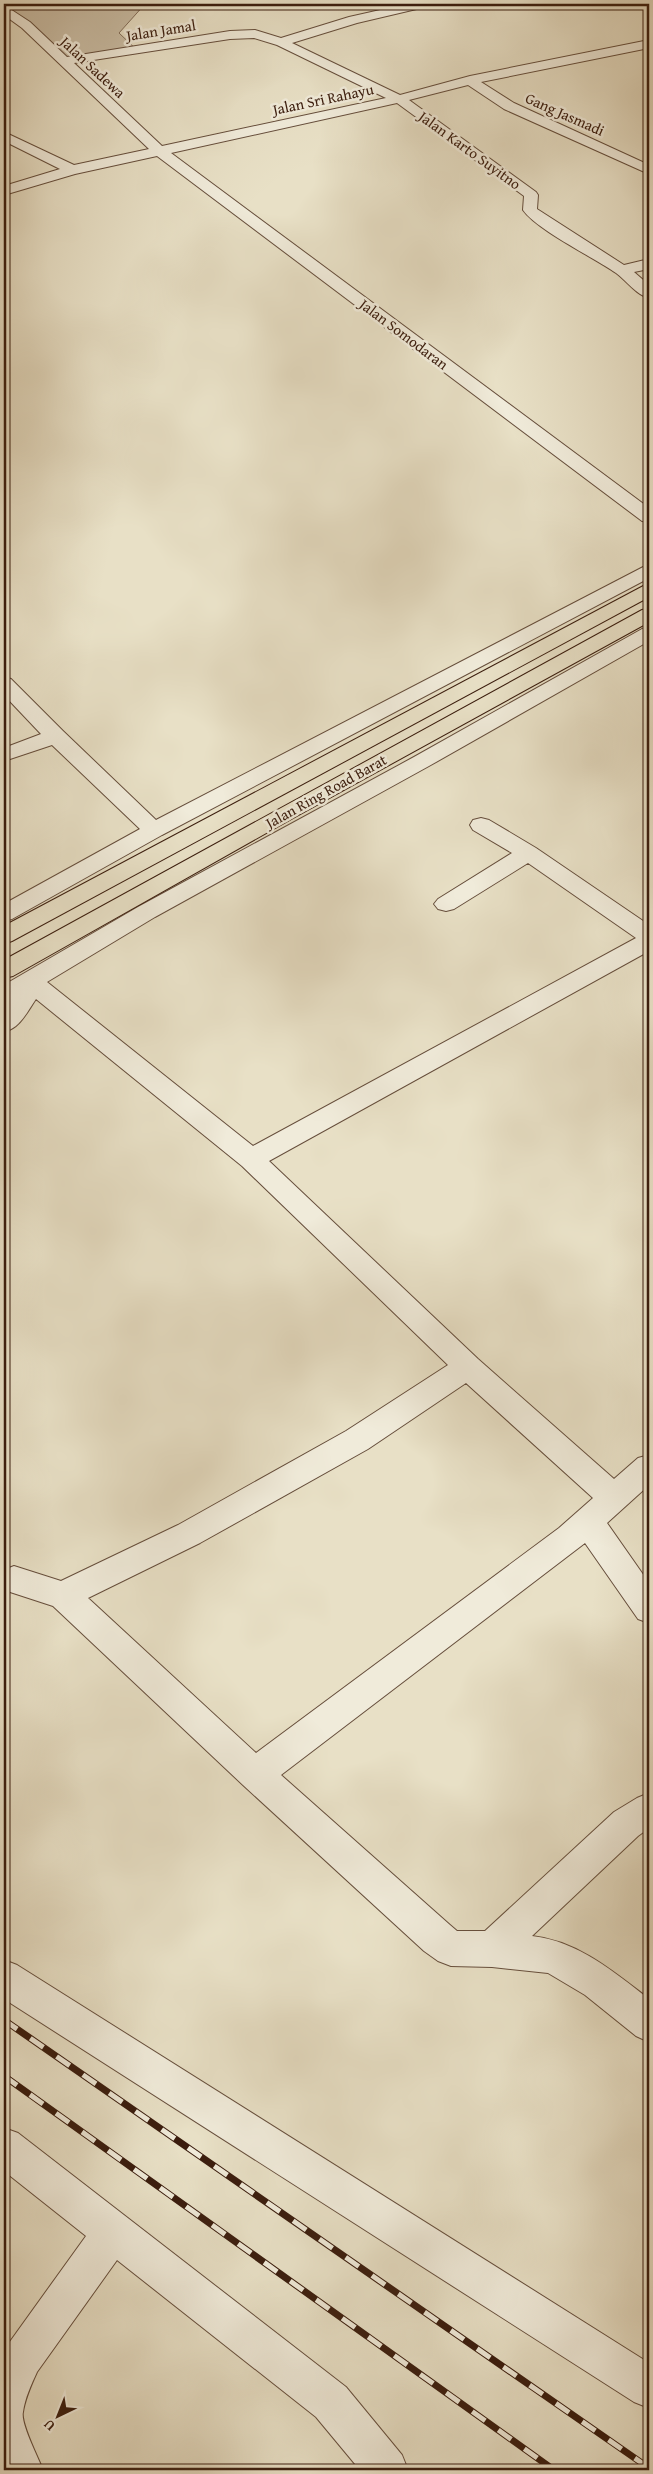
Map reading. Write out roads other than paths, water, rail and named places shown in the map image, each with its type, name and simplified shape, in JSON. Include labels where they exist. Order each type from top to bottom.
[{"type":"highway","name":"Jalan Ring Road Barat","points":[[4,936],[649,589]]},
{"type":"highway","points":[[528,691],[649,614]]},
{"type":"highway","points":[[4,970],[33,972]]},
{"type":"street","points":[[281,42],[353,20],[422,4]]},
{"type":"street","name":"Jalan Sadewa","points":[[4,9],[26,25],[158,150]]},
{"type":"street","name":"Jalan Jamal","points":[[64,61],[230,35],[255,34],[281,42],[399,99]]},
{"type":"street","name":"Jalan Sri Rahayu","points":[[4,191],[72,170],[158,150],[399,99],[470,80],[649,44]]},
{"type":"street","name":"Gang Jasmadi","points":[[470,80],[509,106],[646,166]]},
{"type":"street","name":"Jalan Karto Suyitno","points":[[399,99],[532,195],[530,210],[544,222],[622,270],[649,293]]},
{"type":"street","points":[[4,136],[72,170]]},
{"type":"street","name":"Jalan Somodaran","points":[[158,150],[649,517]]},
{"type":"street","points":[[622,270],[649,264]]},
{"type":"street","points":[[4,914],[154,830],[649,570]]},
{"type":"street","points":[[4,996],[33,972],[391,780],[528,691],[649,633]]},
{"type":"street","points":[[4,682],[55,736],[154,830]]},
{"type":"street","points":[[4,755],[55,736]]},
{"type":"street","points":[[480,825],[528,853],[649,936]]},
{"type":"street","points":[[446,904],[528,853]]},
{"type":"street","points":[[251,1159],[649,941]]},
{"type":"street","points":[[4,1024],[10,1018],[33,972]]},
{"type":"street","points":[[33,972],[251,1159],[468,1367],[615,1499]]},
{"type":"street","points":[[63,1595],[189,1534],[349,1445],[468,1367]]},
{"type":"street","points":[[254,1774],[588,1522],[649,1467]]},
{"type":"street","points":[[588,1522],[649,1609]]},
{"type":"street","points":[[14,1580],[63,1595],[254,1774],[437,1938],[451,1948],[492,1949],[554,1956],[598,1982],[649,2024]]},
{"type":"street","points":[[492,1949],[626,1824],[649,1809]]},
{"type":"street","points":[[4,1978],[649,2387]]},
{"type":"street","points":[[4,2147],[331,2402],[387,2470]]},
{"type":"street","points":[[4,2406],[8,2388],[22,2357],[113,2232]]},
{"type":"street","points":[[4,2422],[15,2460],[22,2470]]},
{"type":"railway","points":[[4,2020],[649,2468]]},
{"type":"railway","points":[[4,2076],[554,2470]]}]
